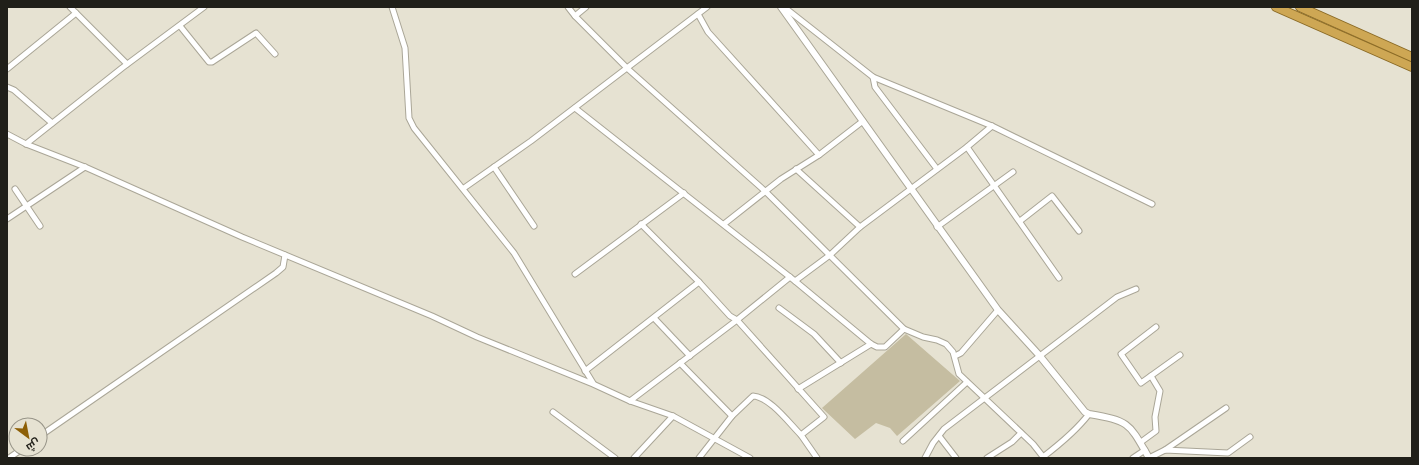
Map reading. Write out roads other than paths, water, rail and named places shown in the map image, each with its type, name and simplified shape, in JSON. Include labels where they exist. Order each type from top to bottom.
[{"type":"highway","points":[[1276,7],[1412,67]]},
{"type":"highway","points":[[1300,7],[1412,57]]},
{"type":"street","points":[[70,7],[127,64]]},
{"type":"street","points":[[26,144],[127,64],[204,7]]},
{"type":"street","points":[[392,7],[405,48],[409,118],[414,128],[464,188],[514,253],[593,384]]},
{"type":"street","points":[[568,7],[575,16],[628,69],[766,192],[904,329],[923,338],[937,340],[946,344],[954,356],[959,374],[1021,433],[1043,458],[1071,434],[1089,414]]},
{"type":"street","points":[[575,16],[586,7]]},
{"type":"street","points":[[464,188],[628,69],[707,7]]},
{"type":"street","points":[[781,7],[937,227],[998,310],[1039,355],[1082,409],[1089,414],[1117,419],[1132,428],[1149,458],[1165,450],[1226,408]]},
{"type":"street","points":[[784,7],[873,77],[992,126],[1152,204]]},
{"type":"street","points":[[7,69],[76,13]]},
{"type":"street","points":[[698,14],[708,32],[819,155]]},
{"type":"street","points":[[180,26],[209,62],[212,62],[256,33],[275,54]]},
{"type":"street","points":[[873,77],[875,88],[937,168]]},
{"type":"street","points":[[7,87],[14,90],[52,123]]},
{"type":"street","points":[[575,108],[724,224],[871,344],[876,347],[885,347],[904,329]]},
{"type":"street","points":[[724,224],[796,169],[819,155],[863,121]]},
{"type":"street","points":[[795,281],[830,256],[860,227],[967,147],[992,126]]},
{"type":"street","points":[[7,134],[26,144],[85,167],[285,255],[432,316],[477,338],[593,384],[630,401],[673,416],[750,458]]},
{"type":"street","points":[[967,147],[1059,278]]},
{"type":"street","points":[[7,220],[85,167]]},
{"type":"street","points":[[494,167],[534,226]]},
{"type":"street","points":[[796,169],[860,227]]},
{"type":"street","points":[[937,227],[1013,172]]},
{"type":"street","points":[[15,189],[40,226]]},
{"type":"street","points":[[575,274],[684,193]]},
{"type":"street","points":[[1020,221],[1052,196],[1079,231]]},
{"type":"street","points":[[641,224],[699,282],[730,316],[737,320],[824,417],[801,435]]},
{"type":"street","points":[[48,430],[276,273],[283,267],[285,255]]},
{"type":"street","points":[[630,401],[737,320],[790,277]]},
{"type":"street","points":[[585,371],[699,282]]},
{"type":"street","points":[[926,458],[944,429],[984,397],[1117,298],[1136,290]]},
{"type":"street","points":[[779,308],[814,334],[841,362]]},
{"type":"street","points":[[954,356],[960,353],[998,310]]},
{"type":"street","points":[[654,318],[690,356]]},
{"type":"street","points":[[1156,327],[1121,354],[1141,383],[1180,355]]},
{"type":"street","points":[[798,388],[871,344]]},
{"type":"street","points":[[680,363],[732,416]]},
{"type":"street","points":[[1141,442],[1156,431],[1155,417],[1160,391],[1151,376]]},
{"type":"street","points":[[903,441],[967,382]]},
{"type":"street","points":[[699,458],[732,416],[754,396],[760,396],[768,401],[801,435],[817,458]]},
{"type":"street","points":[[553,412],[615,458]]},
{"type":"street","points":[[634,458],[673,416]]},
{"type":"street","points":[[987,458],[1012,442],[1021,433]]},
{"type":"street","points":[[939,436],[956,458]]},
{"type":"street","points":[[1165,450],[1228,453],[1250,437]]},
{"type":"street","points":[[1133,458],[1145,450]]}]
